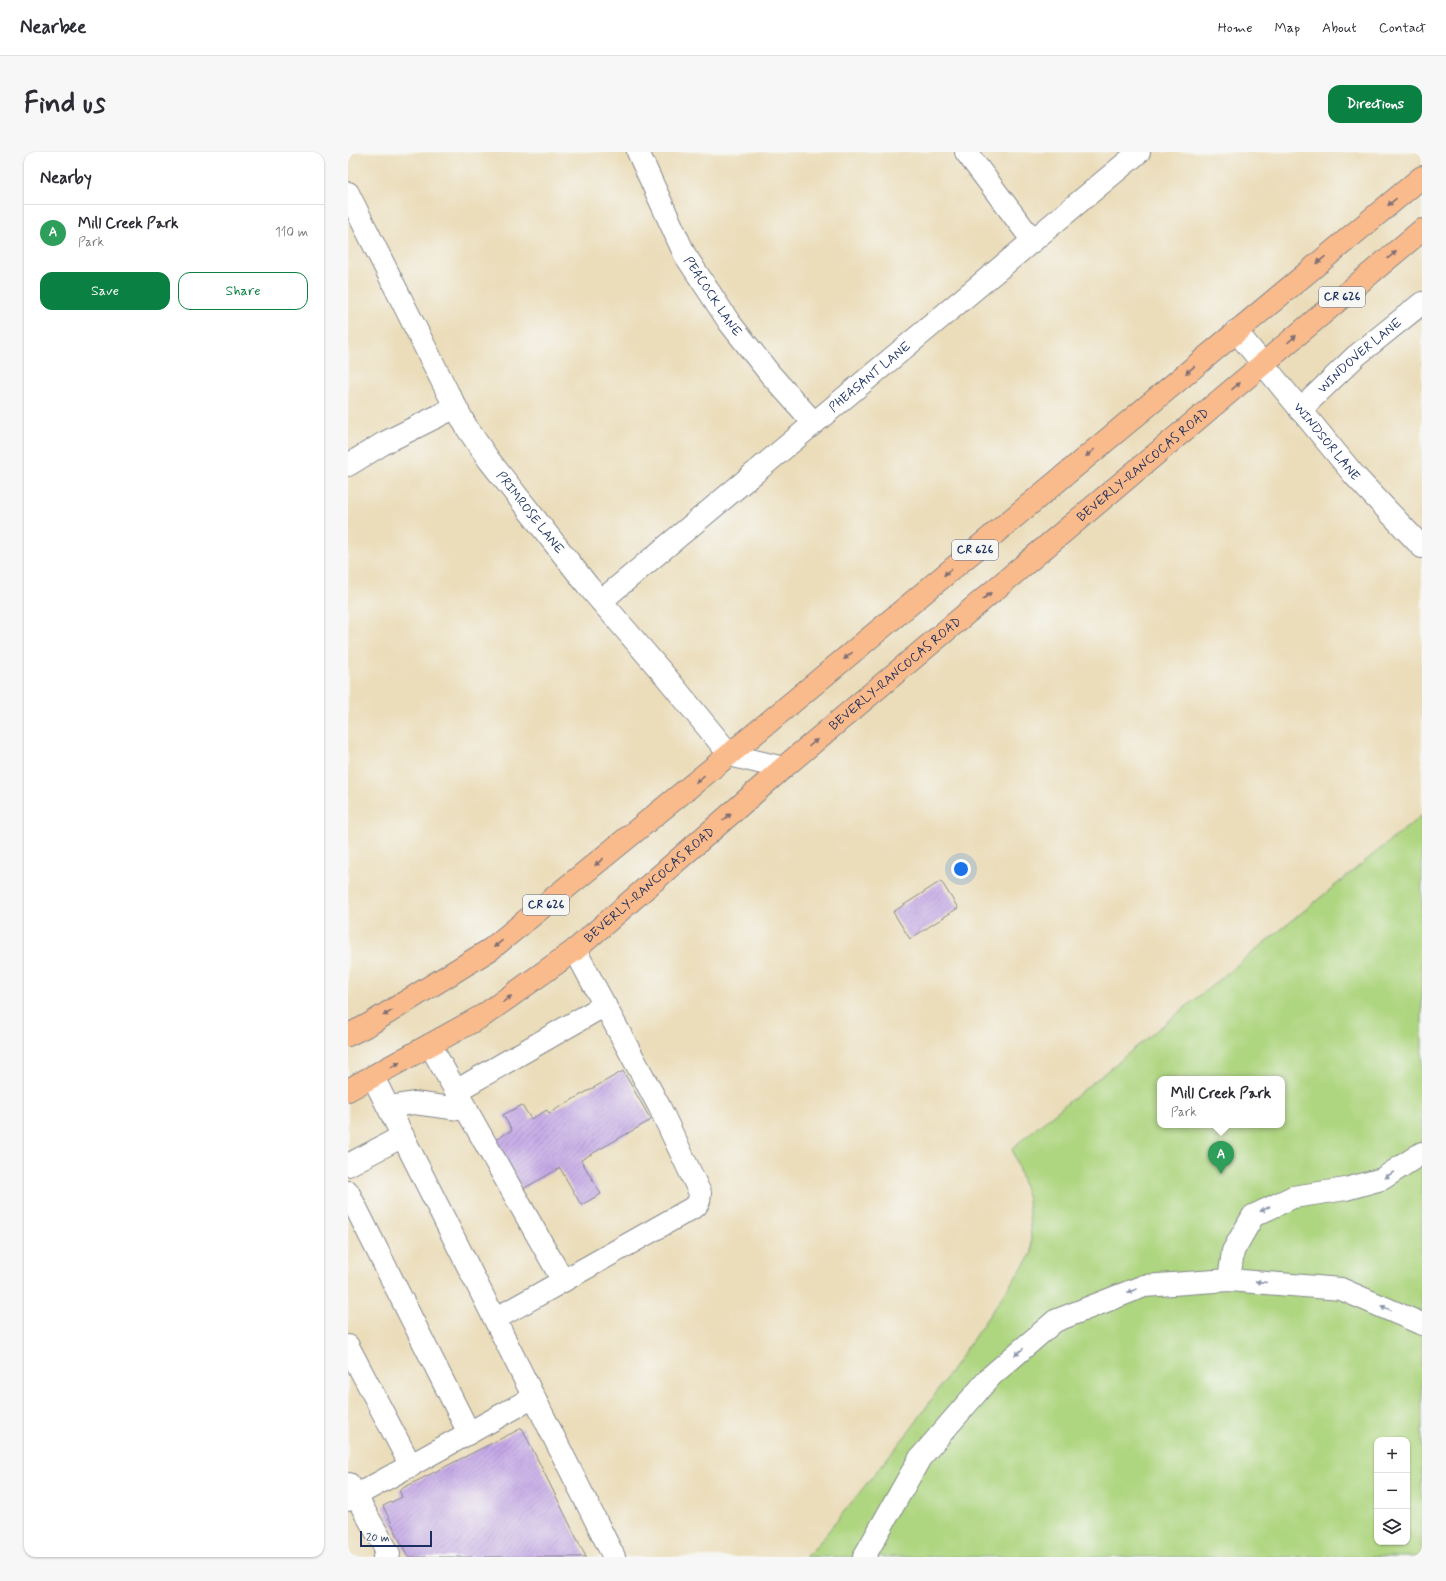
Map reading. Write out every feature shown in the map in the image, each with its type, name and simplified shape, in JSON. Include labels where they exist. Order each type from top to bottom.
[{"type":"main road","name":"CR 626","points":[[348,1035],[368,1025],[491,950],[730,754],[1422,177]]},
{"type":"main road","name":"BEVERLY-RANCOCAS ROAD","points":[[348,1090],[484,1015],[575,950],[783,768],[1422,230]]},
{"type":"street","name":"PEACOCK LANE","points":[[638,152],[685,255],[694,269],[729,322],[770,374],[814,423]]},
{"type":"street","points":[[966,152],[1033,240]]},
{"type":"street","name":"PHEASANT LANE","points":[[601,601],[1139,152]]},
{"type":"street","name":"PRIMROSE LANE","points":[[348,193],[456,407],[489,460],[601,601],[730,754]]},
{"type":"street","name":"WINDOVER LANE","points":[[1300,410],[1356,356],[1422,303]]},
{"type":"street","name":"WINDSOR LANE","points":[[1236,331],[1355,476],[1422,547]]},
{"type":"street","points":[[348,465],[384,443],[456,407]]},
{"type":"street","points":[[730,754],[783,768]]},
{"type":"street","points":[[495,1319],[696,1206],[699,1201],[700,1194],[659,1106],[575,950]]},
{"type":"street","points":[[456,1091],[604,1005]]},
{"type":"street","points":[[430,1045],[563,1282]]},
{"type":"street","points":[[373,1077],[614,1557]]},
{"type":"street","points":[[389,1107],[414,1103],[467,1110]]},
{"type":"street","points":[[348,1166],[403,1136]]},
{"type":"street","points":[[1229,1280],[1233,1251],[1253,1216],[1293,1197],[1346,1189],[1382,1179],[1422,1153]]},
{"type":"street","points":[[348,1192],[469,1433]]},
{"type":"street","points":[[864,1557],[920,1458],[991,1376],[1055,1321],[1144,1286],[1229,1280],[1341,1289],[1422,1324]]},
{"type":"street","points":[[348,1346],[411,1466]]},
{"type":"street","points":[[388,1556],[351,1493],[411,1466],[534,1397]]},
{"type":"green space","points":[[1422,815],[1422,1557],[805,1557],[814,1549],[914,1425],[1032,1253],[1028,1199],[1012,1148]]},
{"type":"building","points":[[941,881],[958,908],[910,939],[893,912]]},
{"type":"building","points":[[623,1071],[651,1120],[581,1160],[601,1194],[581,1205],[560,1168],[523,1189],[495,1140],[512,1130],[503,1115],[522,1105],[531,1119],[547,1110],[549,1113]]},
{"type":"building","points":[[522,1428],[586,1557],[408,1557],[383,1506],[402,1497],[399,1490]]},
{"type":"place","name":"Mill Creek Park","points":[[1221,1174]]}]
